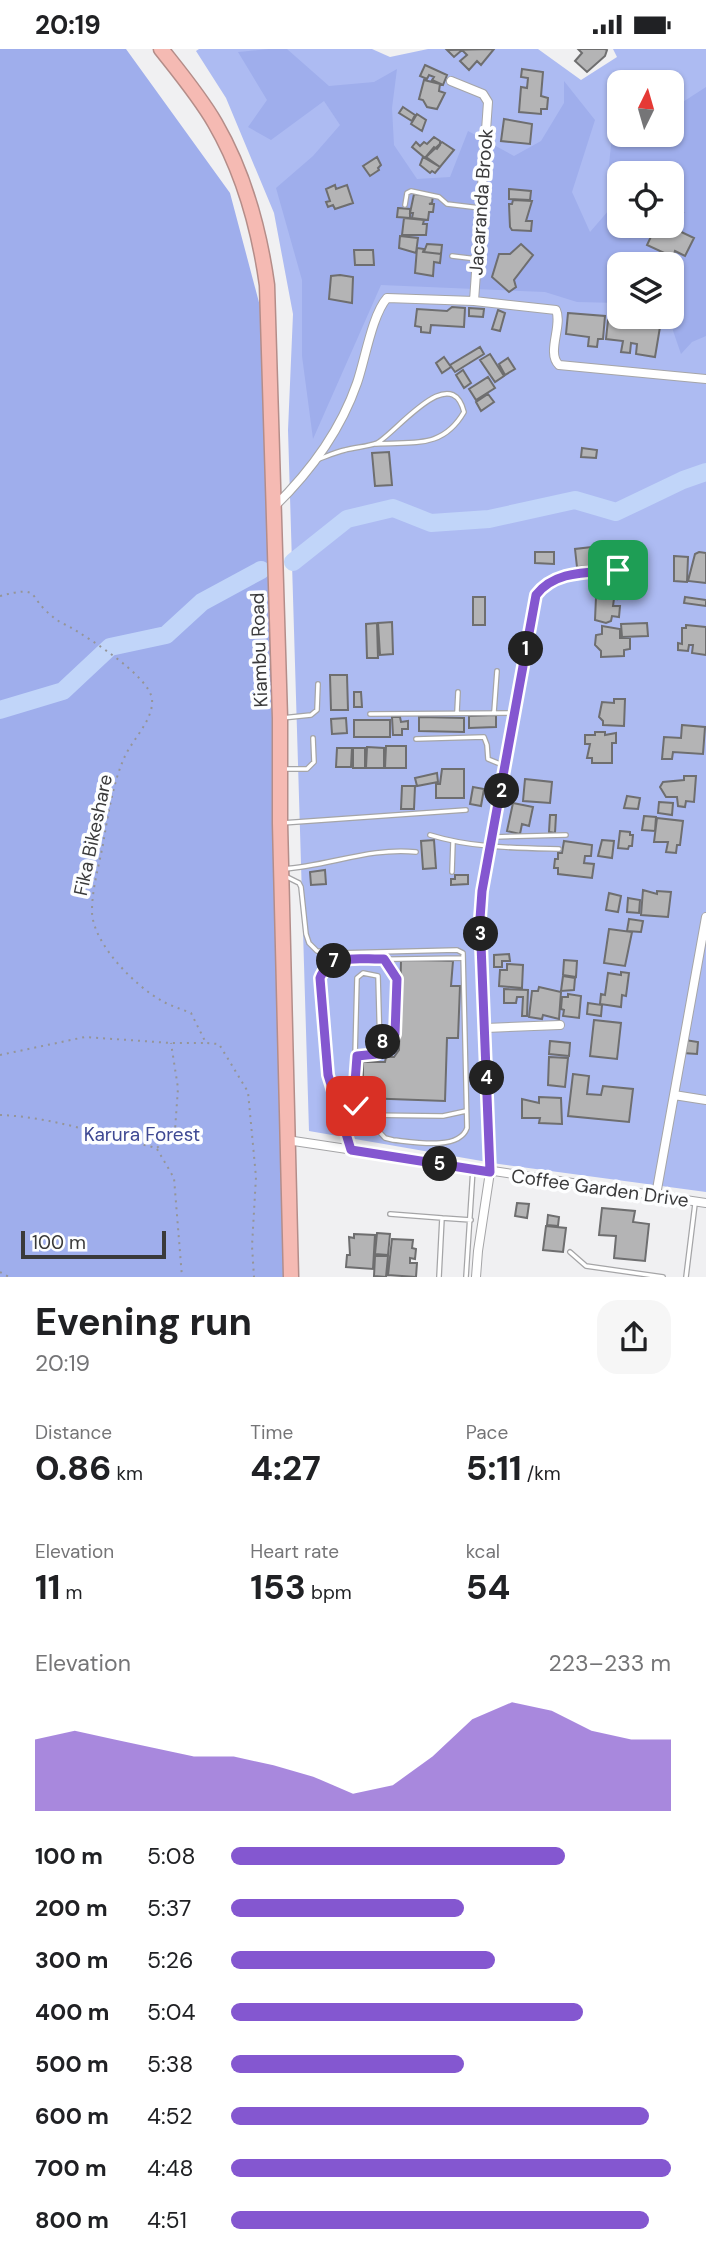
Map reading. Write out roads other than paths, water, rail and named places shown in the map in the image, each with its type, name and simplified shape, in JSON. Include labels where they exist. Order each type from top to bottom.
[{"type":"highway","name":"Kiambu Road","points":[[162,49],[215,123],[254,214],[269,307],[291,1277]]},
{"type":"street","name":"Jacaranda Brook","points":[[451,81],[483,94],[488,102],[474,301]]},
{"type":"street","name":"Jacaranda Brook","points":[[274,507],[319,459],[356,385],[380,310],[387,297],[474,301],[556,310],[558,317],[554,357],[559,365],[706,379]]},
{"type":"street","points":[[477,1277],[478,1251],[490,1172],[480,919],[491,842],[507,767],[536,595],[545,583],[556,577],[618,570]]},
{"type":"street","points":[[656,1195],[706,917]]},
{"type":"street","points":[[486,1028],[560,1025]]},
{"type":"street","points":[[674,1095],[706,1100]]},
{"type":"street","name":"Coffee Garden Drive","points":[[287,1140],[706,1203]]},
{"type":"lane","points":[[405,205],[407,193],[411,191],[439,197],[447,204],[482,208]]},
{"type":"lane","points":[[452,256],[478,259]]},
{"type":"lane","points":[[319,459],[342,450],[376,444],[413,445],[438,439],[457,424],[464,412],[457,398],[449,395],[424,401],[400,426],[376,444]]},
{"type":"lane","points":[[494,712],[497,671]]},
{"type":"lane","points":[[280,718],[311,715],[317,710],[318,684]]},
{"type":"lane","points":[[457,712],[458,692]]},
{"type":"lane","points":[[370,714],[515,714]]},
{"type":"lane","points":[[416,739],[484,737],[488,759],[507,767]]},
{"type":"lane","points":[[279,769],[307,769],[314,762],[313,738]]},
{"type":"lane","points":[[280,823],[466,810]]},
{"type":"lane","points":[[430,835],[453,842],[491,842],[566,835]]},
{"type":"lane","points":[[452,872],[453,842]]},
{"type":"lane","points":[[491,842],[559,849]]},
{"type":"lane","points":[[282,872],[382,852],[416,852]]},
{"type":"lane","points":[[282,872],[301,887],[306,934],[309,943],[317,951],[460,950],[463,958],[466,1111],[465,1134],[460,1140],[449,1142],[385,1138],[356,1106],[357,978],[363,972],[378,976],[380,1043],[377,1054],[357,1056]]},
{"type":"lane","points":[[441,950],[441,959]]},
{"type":"lane","points":[[379,952],[397,979],[395,1034],[392,1040],[380,1043]]},
{"type":"lane","points":[[351,1150],[328,1075],[320,978],[324,968],[338,960],[463,958]]},
{"type":"lane","points":[[364,1115],[443,1116],[466,1111]]},
{"type":"lane","points":[[466,1277],[473,1169]]},
{"type":"lane","points":[[686,1277],[696,1202]]},
{"type":"lane","points":[[390,1213],[471,1220]]},
{"type":"lane","points":[[439,1277],[442,1217]]},
{"type":"lane","points":[[570,1252],[586,1266],[663,1277]]},
{"type":"waterway","points":[[293,562],[347,519],[393,508],[431,523],[489,519],[575,500],[616,512],[706,472]]},
{"type":"waterway","points":[[0,710],[63,691],[110,647],[166,635],[202,602],[261,570]]},
{"type":"park label","name":"Karura Forest","points":[[142,1134]]}]
